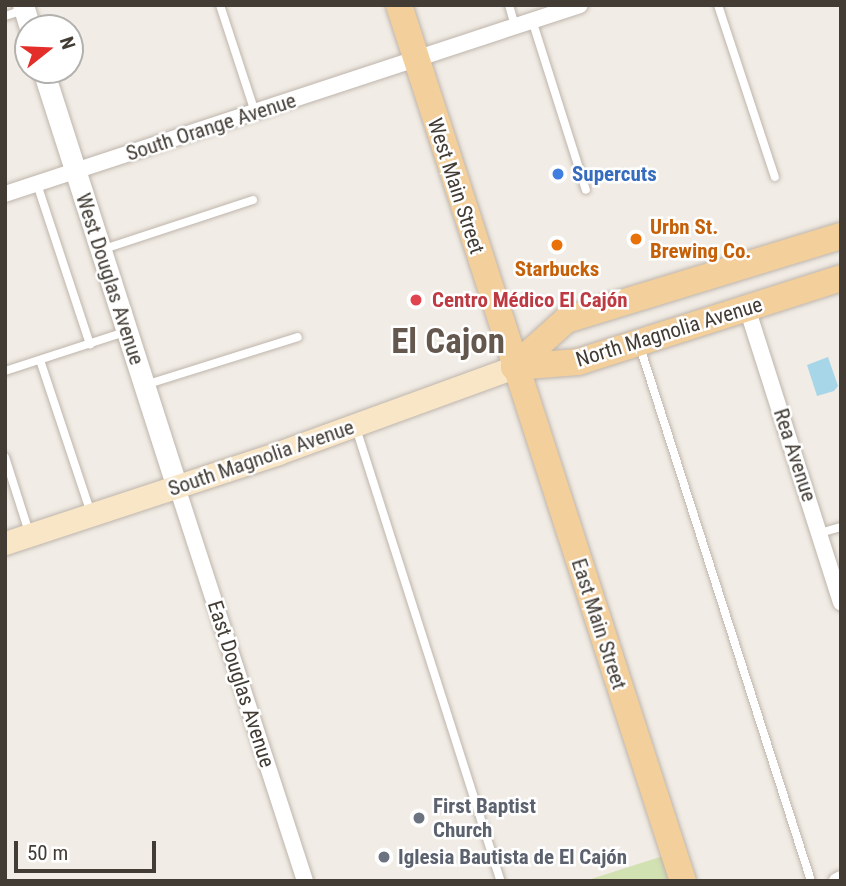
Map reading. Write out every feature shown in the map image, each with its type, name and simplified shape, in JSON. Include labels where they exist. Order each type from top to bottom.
[{"type":"main road","name":"West Main Street","points":[[398,5],[514,367]]},
{"type":"main road","name":"North Magnolia Avenue","points":[[514,367],[566,320],[841,236]]},
{"type":"main road","points":[[747,308],[747,293],[752,278],[782,254]]},
{"type":"main road","name":"North Magnolia Avenue","points":[[514,367],[578,362],[841,278]]},
{"type":"main road","name":"South Magnolia Avenue","points":[[5,543],[177,487],[514,367]]},
{"type":"main road","name":"East Main Street","points":[[514,367],[683,881]]},
{"type":"street","name":"South Orange Avenue","points":[[5,194],[516,29],[533,20],[580,5]]},
{"type":"street","name":"West Douglas Avenue","points":[[47,84],[177,487]]},
{"type":"street","name":"Rea Avenue","points":[[747,308],[841,602]]},
{"type":"street","name":"East Douglas Avenue","points":[[177,487],[305,881]]},
{"type":"lane","points":[[220,5],[255,113]]},
{"type":"lane","points":[[509,5],[516,29]]},
{"type":"lane","points":[[718,5],[775,177]]},
{"type":"lane","points":[[533,20],[586,190]]},
{"type":"lane","points":[[37,183],[90,344]]},
{"type":"lane","points":[[101,250],[253,200]]},
{"type":"lane","points":[[5,371],[128,331]]},
{"type":"lane","points":[[145,385],[298,337]]},
{"type":"lane","points":[[639,344],[811,881]]},
{"type":"lane","points":[[40,360],[92,516]]},
{"type":"lane","points":[[355,425],[500,881]]},
{"type":"lane","points":[[5,457],[30,535]]},
{"type":"lane","points":[[820,533],[841,527]]},
{"type":"green space","points":[[666,855],[674,881],[585,881]]},
{"type":"water","points":[[828,357],[838,386],[834,391],[817,396],[807,365]]},
{"type":"place","name":"Supercuts","points":[[558,174]]},
{"type":"place","name":"Urbn St. Brewing Co.","points":[[636,239]]},
{"type":"place","name":"Starbucks","points":[[557,245]]},
{"type":"place","name":"Centro Médico El Cajón","points":[[416,300]]},
{"type":"place","name":"First Baptist Church","points":[[419,818]]},
{"type":"place","name":"Iglesia Bautista de El Cajón","points":[[384,857]]},
{"type":"district","name":"El Cajon","points":[[448,342]]}]
